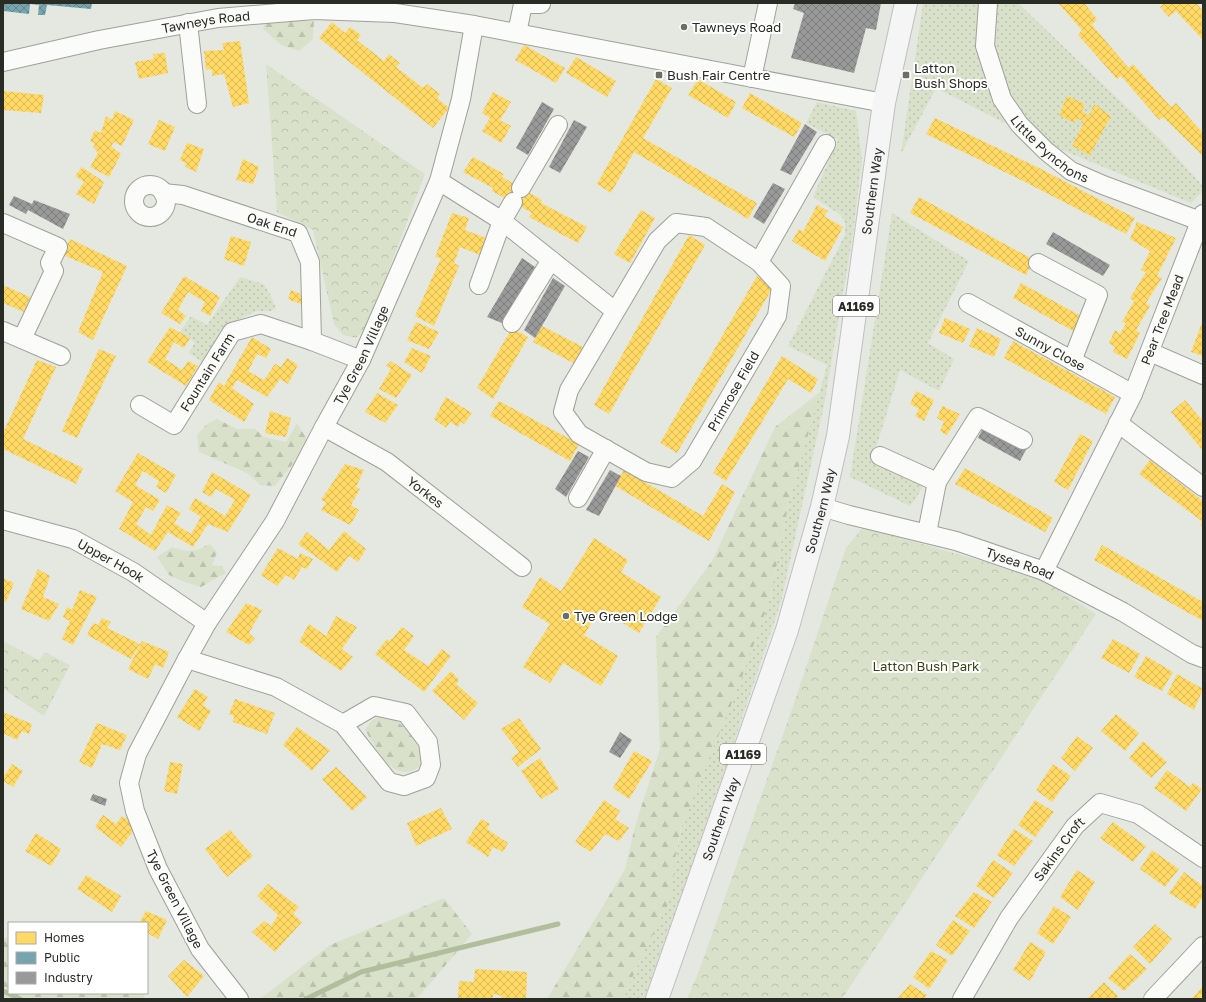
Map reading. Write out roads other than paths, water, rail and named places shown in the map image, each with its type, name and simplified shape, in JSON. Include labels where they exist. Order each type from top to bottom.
[{"type":"main road","name":"Southern Way","points":[[657,999],[787,630],[822,507],[838,436],[884,104],[906,3]]},
{"type":"street","points":[[752,78],[768,3]]},
{"type":"street","name":"Little Pynchons","points":[[988,3],[985,46],[1002,100],[1019,124],[1046,151],[1072,171],[1103,185],[1202,218]]},
{"type":"street","points":[[517,33],[523,4],[541,4]]},
{"type":"street","name":"Tawneys Road","points":[[3,62],[99,40],[188,23],[314,7],[395,13],[474,25],[884,104]]},
{"type":"street","points":[[188,23],[197,104]]},
{"type":"street","name":"Tye Green Village","points":[[239,999],[200,949],[158,869],[134,811],[129,783],[137,754],[187,659],[207,623],[275,521],[361,360],[439,181],[461,99],[474,25]]},
{"type":"street","points":[[479,286],[502,221],[558,125]]},
{"type":"street","points":[[759,262],[826,144]]},
{"type":"street","points":[[439,181],[502,221],[616,311]]},
{"type":"street","name":"Oak End","points":[[163,193],[183,195],[298,233],[310,262],[312,341]]},
{"type":"street","name":"Pear Tree Mead","points":[[1044,572],[1133,394],[1202,218]]},
{"type":"street","points":[[3,223],[58,247],[50,263],[54,271],[22,339]]},
{"type":"street","name":"Primrose Field","points":[[676,223],[706,227],[759,262],[781,286],[777,316],[692,461],[672,478],[646,472],[579,434],[563,412],[569,390],[616,311],[657,241],[676,223]]},
{"type":"street","points":[[512,323],[551,260]]},
{"type":"street","points":[[1038,263],[1098,295],[1072,360]]},
{"type":"street","name":"Sunny Close","points":[[968,303],[1133,394]]},
{"type":"street","name":"Fountain Farm","points":[[140,405],[174,425],[232,332],[261,324],[312,341],[361,360]]},
{"type":"street","points":[[3,331],[61,356]]},
{"type":"street","points":[[1150,352],[1203,375]]},
{"type":"street","points":[[927,533],[937,482],[978,417],[1023,440]]},
{"type":"street","points":[[1118,423],[1203,487]]},
{"type":"street","name":"Yorkes","points":[[324,427],[387,462],[522,567]]},
{"type":"street","points":[[578,498],[606,449]]},
{"type":"street","points":[[880,456],[937,482]]},
{"type":"street","name":"Tysea Road","points":[[822,507],[956,541],[1044,572],[1123,612],[1192,654],[1203,658]]},
{"type":"street","name":"Upper Hook","points":[[3,520],[73,539],[133,572],[207,623]]},
{"type":"street","points":[[187,659],[276,687],[343,724],[390,782],[404,786],[426,778],[431,765],[428,742],[406,713],[374,706],[343,724]]},
{"type":"street","name":"Sakins Croft","points":[[962,999],[1009,918],[1075,826],[1100,803],[1138,814],[1203,858]]},
{"type":"street","points":[[1153,999],[1203,946]]},
{"type":"waterway","points":[[306,999],[361,972],[558,924]]},
{"type":"waterway","points":[[3,991],[8,993]]},
{"type":"waterway","points":[[9,994],[20,999]]},
{"type":"place","name":"Tawneys Road","points":[[684,27]]},
{"type":"place","name":"Bush Fair Centre","points":[[659,75]]},
{"type":"place","name":"Latton Bush Shops","points":[[906,75]]},
{"type":"place","name":"Tye Green Lodge","points":[[566,616]]},
{"type":"park label","name":"Latton Bush Park","points":[[926,666]]}]
